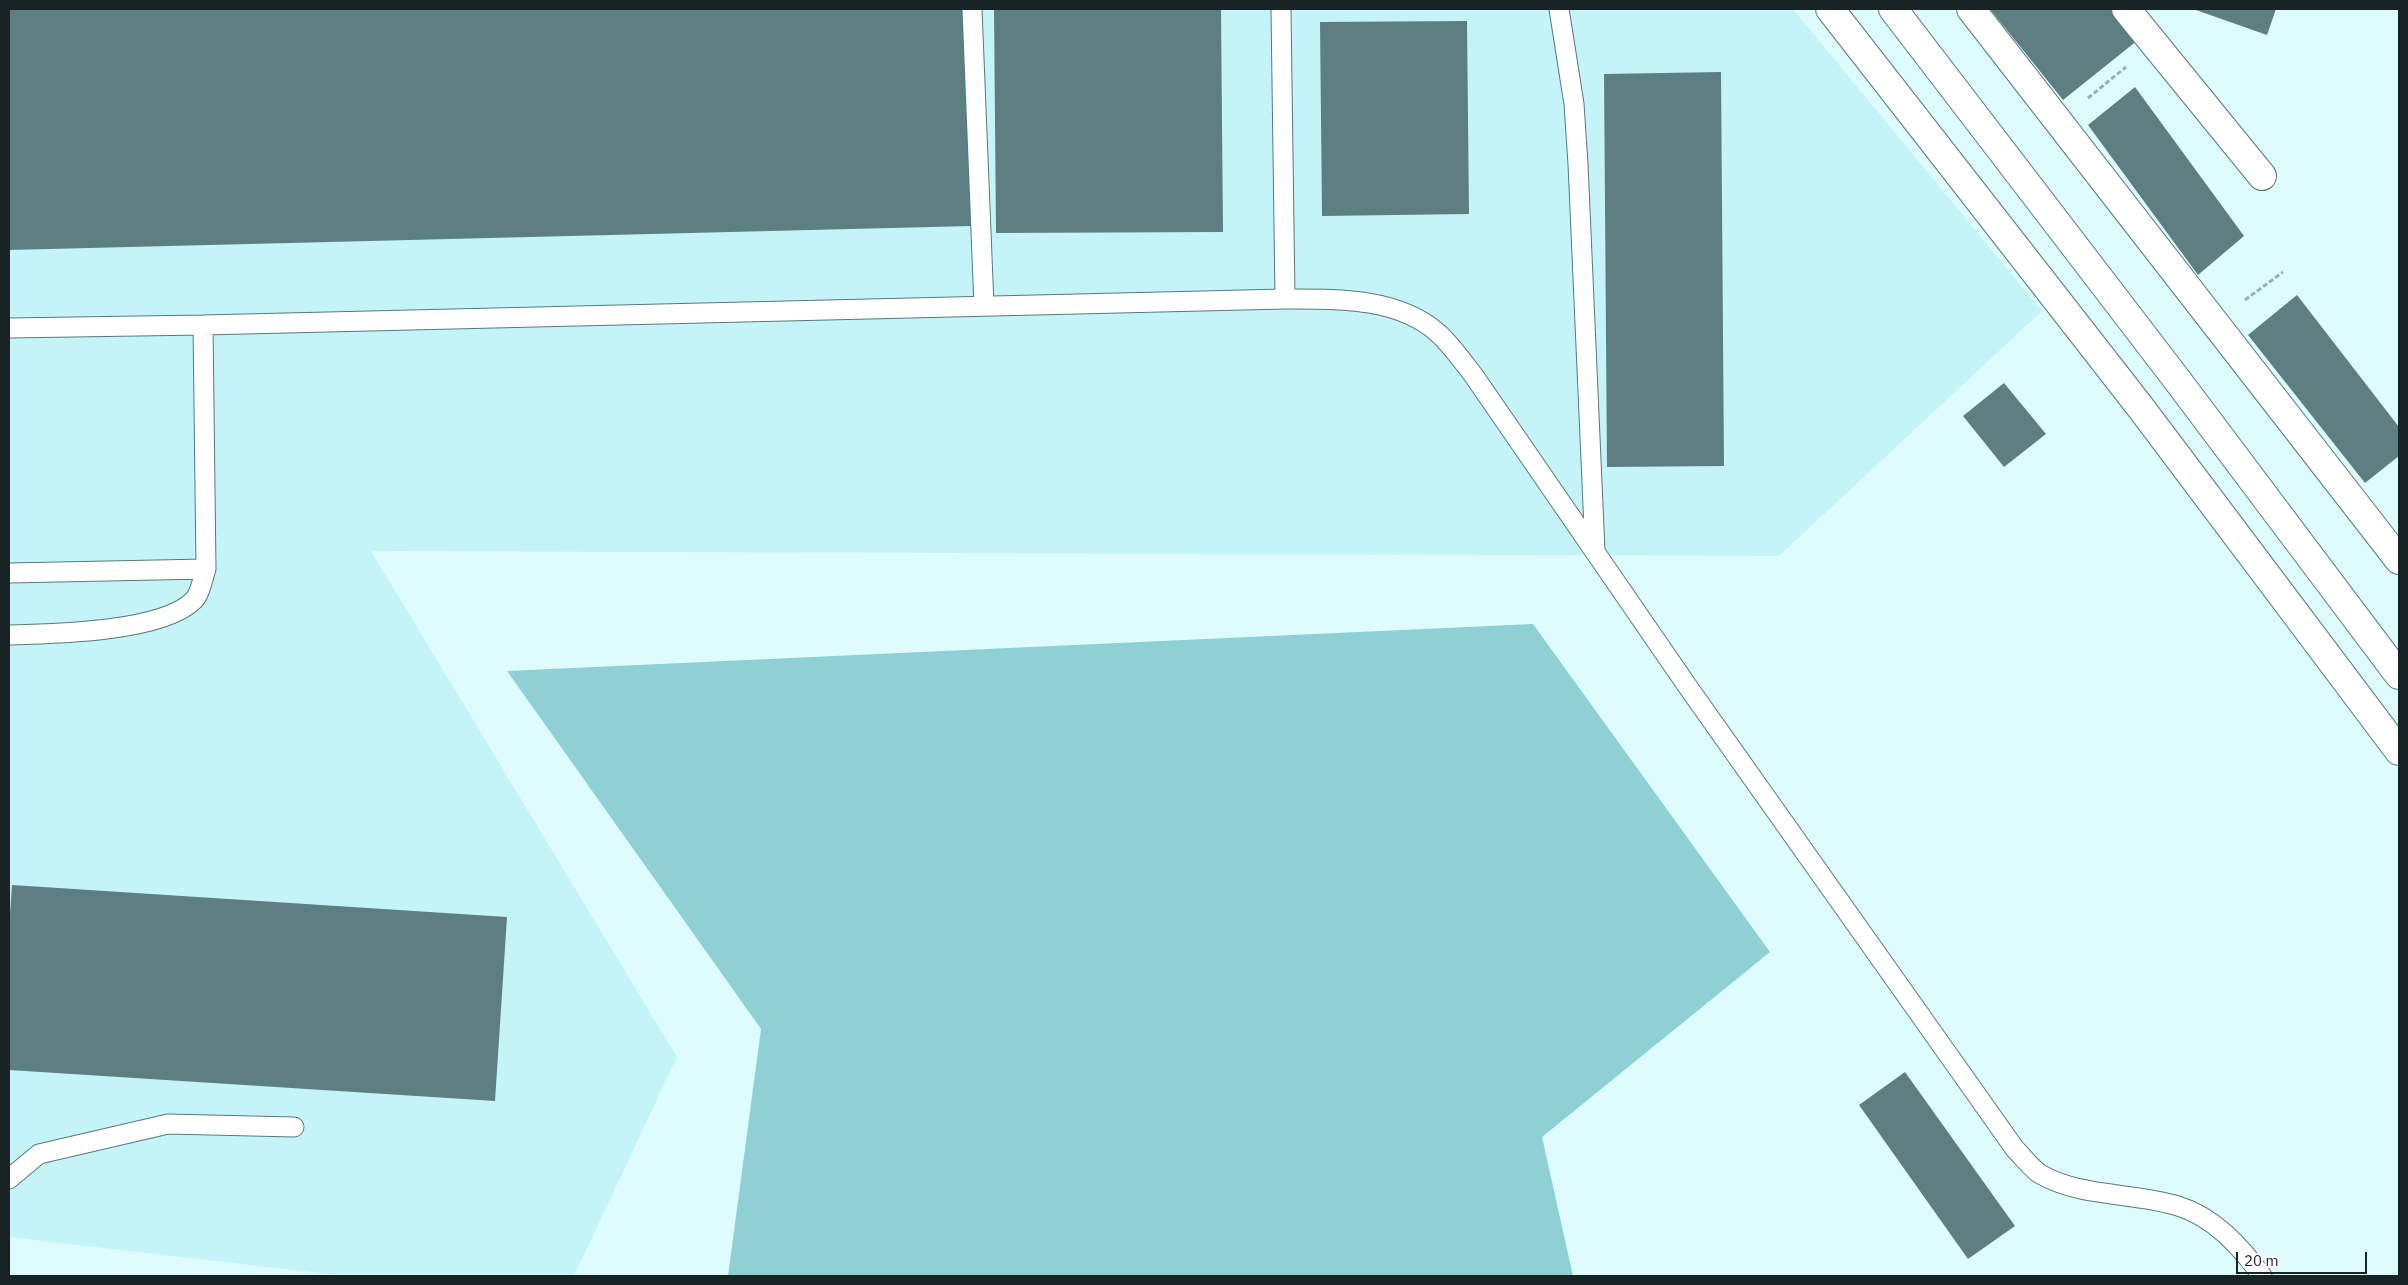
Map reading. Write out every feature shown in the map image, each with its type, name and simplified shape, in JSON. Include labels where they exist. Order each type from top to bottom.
[{"type":"street","points":[[1830,9],[2142,408],[2399,751]]},
{"type":"street","points":[[1893,9],[2399,675]]},
{"type":"street","points":[[1970,9],[2399,560]]},
{"type":"street","points":[[2126,9],[2262,176]]},
{"type":"lane","points":[[972,9],[984,306]]},
{"type":"lane","points":[[1281,9],[1285,298]]},
{"type":"lane","points":[[1559,9],[1574,104],[1578,164],[1595,551]]},
{"type":"lane","points":[[9,328],[203,325],[1285,298],[1337,299],[1401,310],[1439,334],[1474,376],[1700,704],[2015,1150],[2039,1173],[2078,1189],[2179,1206],[2217,1226],[2262,1276]]},
{"type":"lane","points":[[9,635],[142,624],[176,612],[195,600],[206,569],[203,325]]},
{"type":"lane","points":[[9,573],[206,569]]},
{"type":"lane","points":[[9,1179],[39,1154],[168,1124],[294,1127]]},
{"type":"path","points":[[2058,122],[2155,44]]},
{"type":"path","points":[[2214,323],[2283,272]]},
{"type":"shaded area","points":[[9,9],[1793,9],[2042,311],[1779,556],[371,551],[677,1057],[574,1276],[345,1276],[9,1237]]},
{"type":"shaded area","points":[[1533,624],[1770,952],[1542,1137],[1573,1276],[728,1276],[761,1029],[507,671]]},
{"type":"building","points":[[9,9],[966,9],[971,226],[9,250]]},
{"type":"building","points":[[994,9],[1221,9],[1223,232],[996,233]]},
{"type":"building","points":[[1990,9],[2112,9],[2138,40],[2063,100]]},
{"type":"building","points":[[2193,9],[2276,9],[2267,35]]},
{"type":"building","points":[[1467,21],[1469,214],[1322,216],[1320,22]]},
{"type":"building","points":[[1721,72],[1724,466],[1607,467],[1604,74]]},
{"type":"building","points":[[2135,87],[2244,236],[2198,275],[2088,125]]},
{"type":"building","points":[[2297,295],[2399,427],[2399,456],[2365,483],[2248,335]]},
{"type":"building","points":[[2004,383],[2046,434],[2004,467],[1963,416]]},
{"type":"building","points":[[12,885],[507,917],[495,1101],[9,1070],[9,929]]},
{"type":"building","points":[[1905,1072],[2015,1226],[1968,1259],[1859,1105]]}]
